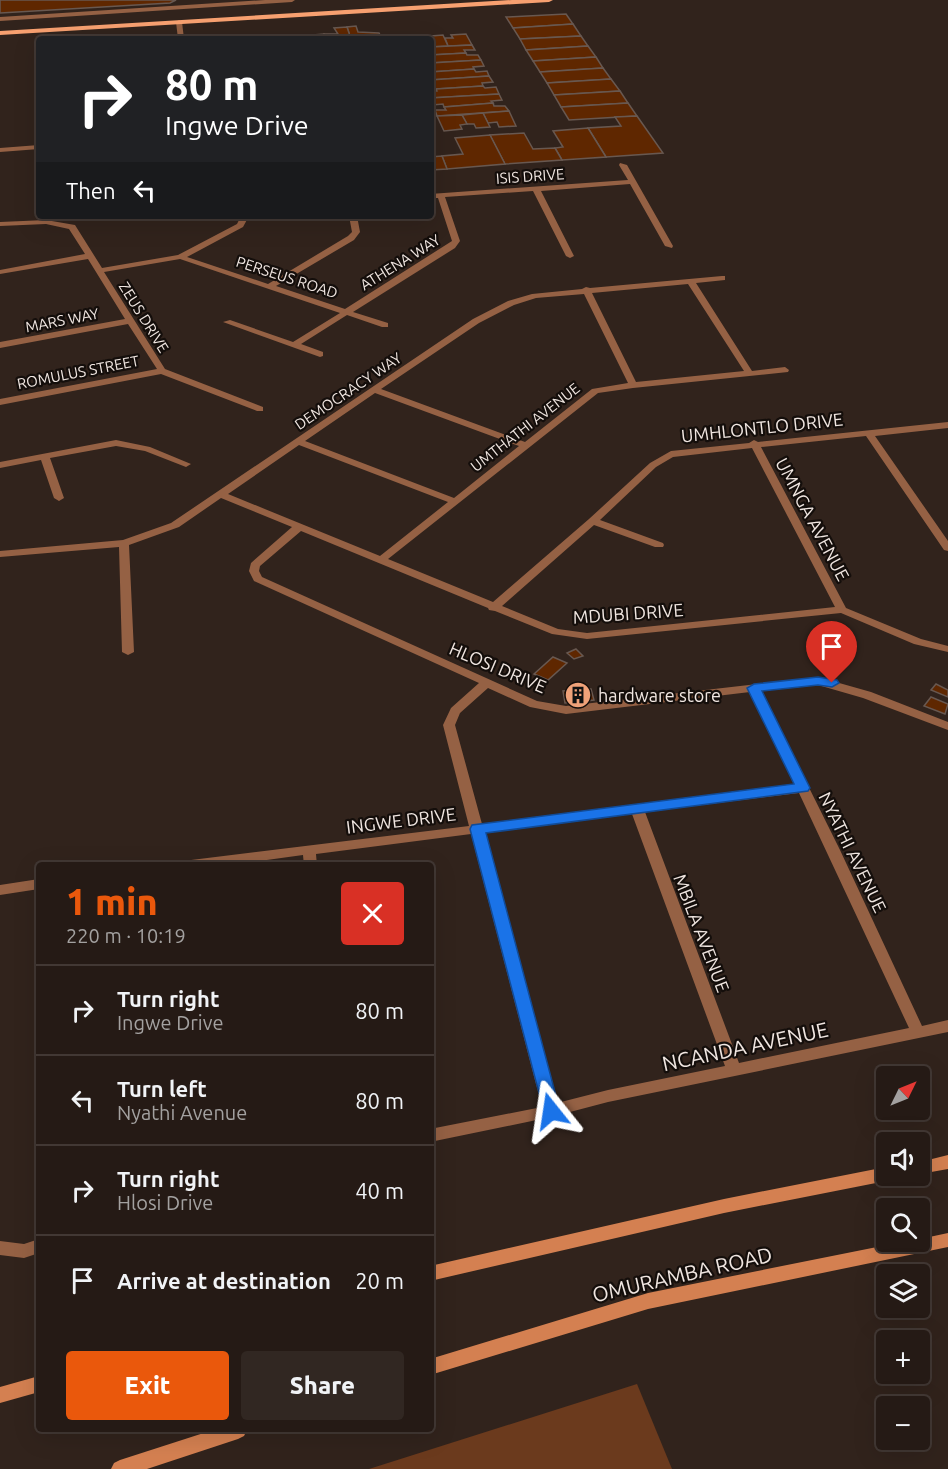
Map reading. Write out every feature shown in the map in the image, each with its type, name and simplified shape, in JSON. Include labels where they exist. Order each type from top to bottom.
[{"type":"main road","points":[[0,25],[418,0]]},
{"type":"main road","points":[[0,33],[549,0]]},
{"type":"main road","points":[[930,1166],[948,1162]]},
{"type":"main road","points":[[434,1273],[724,1206],[876,1176]]},
{"type":"main road","name":"OMURAMBA ROAD","points":[[434,1366],[648,1301],[948,1240]]},
{"type":"main road","points":[[0,1395],[36,1385]]},
{"type":"main road","points":[[120,1469],[232,1432]]},
{"type":"street","points":[[0,19],[213,2],[292,0]]},
{"type":"street","points":[[179,22],[181,36]]},
{"type":"street","points":[[0,150],[36,147]]},
{"type":"street","points":[[624,165],[631,182],[669,246]]},
{"type":"street","name":"ISIS DRIVE","points":[[434,196],[631,182]]},
{"type":"street","points":[[536,189],[570,256]]},
{"type":"street","name":"ATHENA WAY","points":[[347,311],[456,241],[441,195]]},
{"type":"street","points":[[99,271],[180,257],[240,225],[243,219]]},
{"type":"street","points":[[270,286],[351,238],[356,232],[354,219]]},
{"type":"street","name":"ZEUS DRIVE","points":[[0,224],[63,223],[77,230],[99,271],[162,371],[261,409]]},
{"type":"street","points":[[0,272],[90,256]]},
{"type":"street","name":"PERSEUS ROAD","points":[[180,257],[386,325]]},
{"type":"street","name":"DEMOCRACY WAY","points":[[0,554],[123,543],[175,525],[476,321],[511,303],[535,296],[586,289],[722,278]]},
{"type":"street","points":[[690,280],[749,373]]},
{"type":"street","points":[[586,289],[633,385]]},
{"type":"street","points":[[294,345],[347,311]]},
{"type":"street","name":"MARS WAY","points":[[0,345],[130,321]]},
{"type":"street","points":[[227,322],[320,354]]},
{"type":"street","name":"UMTHATHI AVENUE","points":[[380,561],[595,391],[785,370]]},
{"type":"street","name":"ROMULUS STREET","points":[[0,402],[162,371]]},
{"type":"street","points":[[375,390],[527,446]]},
{"type":"street","name":"UMHLONTLO DRIVE","points":[[493,608],[662,457],[688,450],[948,425]]},
{"type":"street","points":[[868,433],[948,548]]},
{"type":"street","points":[[299,442],[453,501]]},
{"type":"street","points":[[0,465],[116,443],[147,448],[186,464]]},
{"type":"street","name":"UMNGA AVENUE","points":[[754,443],[842,610]]},
{"type":"street","points":[[45,457],[59,498]]},
{"type":"street","name":"MDUBI DRIVE","points":[[222,495],[556,632],[587,636],[842,610],[918,642],[948,649]]},
{"type":"street","points":[[593,521],[659,545]]},
{"type":"street","name":"HLOSI DRIVE","points":[[299,527],[255,565],[254,571],[258,579],[534,704],[566,710],[818,681],[832,683],[948,726]]},
{"type":"street","points":[[123,543],[128,652]]},
{"type":"street","points":[[487,682],[455,711],[449,725],[551,1111]]},
{"type":"street","name":"NYATHI AVENUE","points":[[754,688],[918,1032]]},
{"type":"street","name":"INGWE DRIVE","points":[[214,862],[803,788]]},
{"type":"street","name":"MBILA AVENUE","points":[[637,809],[735,1069]]},
{"type":"street","points":[[309,850],[310,862]]},
{"type":"street","points":[[0,890],[36,884]]},
{"type":"street","name":"NCANDA AVENUE","points":[[434,1135],[735,1069],[948,1026]]},
{"type":"street","points":[[0,1248],[32,1249]]},
{"type":"shaded area","points":[[637,1384],[672,1469],[369,1469]]},
{"type":"building","points":[[0,0],[176,0],[170,3],[0,13]]},
{"type":"building","points":[[566,14],[573,24],[513,28],[506,17]]},
{"type":"building","points":[[573,24],[581,36],[520,39],[513,28]]},
{"type":"building","points":[[356,26],[358,32],[379,33],[380,36],[350,36],[347,27]]},
{"type":"building","points":[[347,27],[350,36],[324,36],[324,34],[338,34],[334,28]]},
{"type":"building","points":[[324,34],[324,36],[301,36]]},
{"type":"building","points":[[466,34],[472,45],[448,46],[445,38],[453,38],[451,35]]},
{"type":"building","points":[[443,35],[448,46],[434,47],[434,36],[431,36]]},
{"type":"building","points":[[581,36],[588,46],[526,50],[520,39]]},
{"type":"building","points":[[472,45],[475,50],[464,50],[466,53],[434,55],[434,47]]},
{"type":"building","points":[[588,46],[596,57],[533,61],[526,50]]},
{"type":"building","points":[[466,53],[467,55],[478,55],[481,60],[434,63],[434,55]]},
{"type":"building","points":[[596,57],[603,68],[540,72],[533,61]]},
{"type":"building","points":[[481,60],[484,66],[473,67],[474,69],[434,72],[434,63]]},
{"type":"building","points":[[603,68],[611,79],[547,83],[540,72]]},
{"type":"building","points":[[474,69],[476,72],[487,71],[489,76],[434,80],[434,72]]},
{"type":"building","points":[[489,76],[493,82],[482,83],[483,86],[436,89],[434,80]]},
{"type":"building","points":[[611,79],[620,91],[554,95],[547,83]]},
{"type":"building","points":[[496,87],[499,94],[434,98],[436,89]]},
{"type":"building","points":[[620,91],[628,103],[561,107],[554,95]]},
{"type":"building","points":[[499,94],[502,100],[491,101],[493,103],[444,107],[443,104],[434,105],[434,98]]},
{"type":"building","points":[[493,103],[494,106],[505,106],[509,111],[437,116],[435,110],[446,110],[444,107]]},
{"type":"building","points":[[628,103],[637,116],[569,120],[561,107]]},
{"type":"building","points":[[509,111],[516,126],[499,127],[497,122],[488,123],[483,113]]},
{"type":"building","points":[[483,113],[490,127],[476,128],[474,124],[467,124],[462,115]]},
{"type":"building","points":[[462,115],[467,124],[460,125],[462,129],[444,131],[437,116]]},
{"type":"building","points":[[637,116],[663,153],[606,157],[588,128],[621,126],[615,117]]},
{"type":"building","points":[[588,128],[606,157],[562,160],[555,148],[563,147],[553,131]]},
{"type":"building","points":[[524,133],[533,149],[555,148],[562,160],[505,164],[490,135]]},
{"type":"building","points":[[490,135],[505,164],[447,169],[442,156],[463,154],[455,138]]},
{"type":"building","points":[[442,156],[447,169],[434,170],[434,157]]},
{"type":"building","points":[[576,649],[583,656],[574,659],[567,653]]},
{"type":"building","points":[[553,657],[567,663],[548,680],[534,674]]},
{"type":"building","points":[[936,684],[948,690],[948,697],[931,690]]},
{"type":"building","name":"hardware store","points":[[591,689],[594,700],[565,703],[563,691]]},
{"type":"building","points":[[931,697],[948,704],[945,714],[924,706]]},
{"type":"place","name":"hardware store","points":[[578,695]]},
{"type":"route","points":[[551,1111],[478,829],[803,788],[754,688],[818,681],[832,683]]}]
